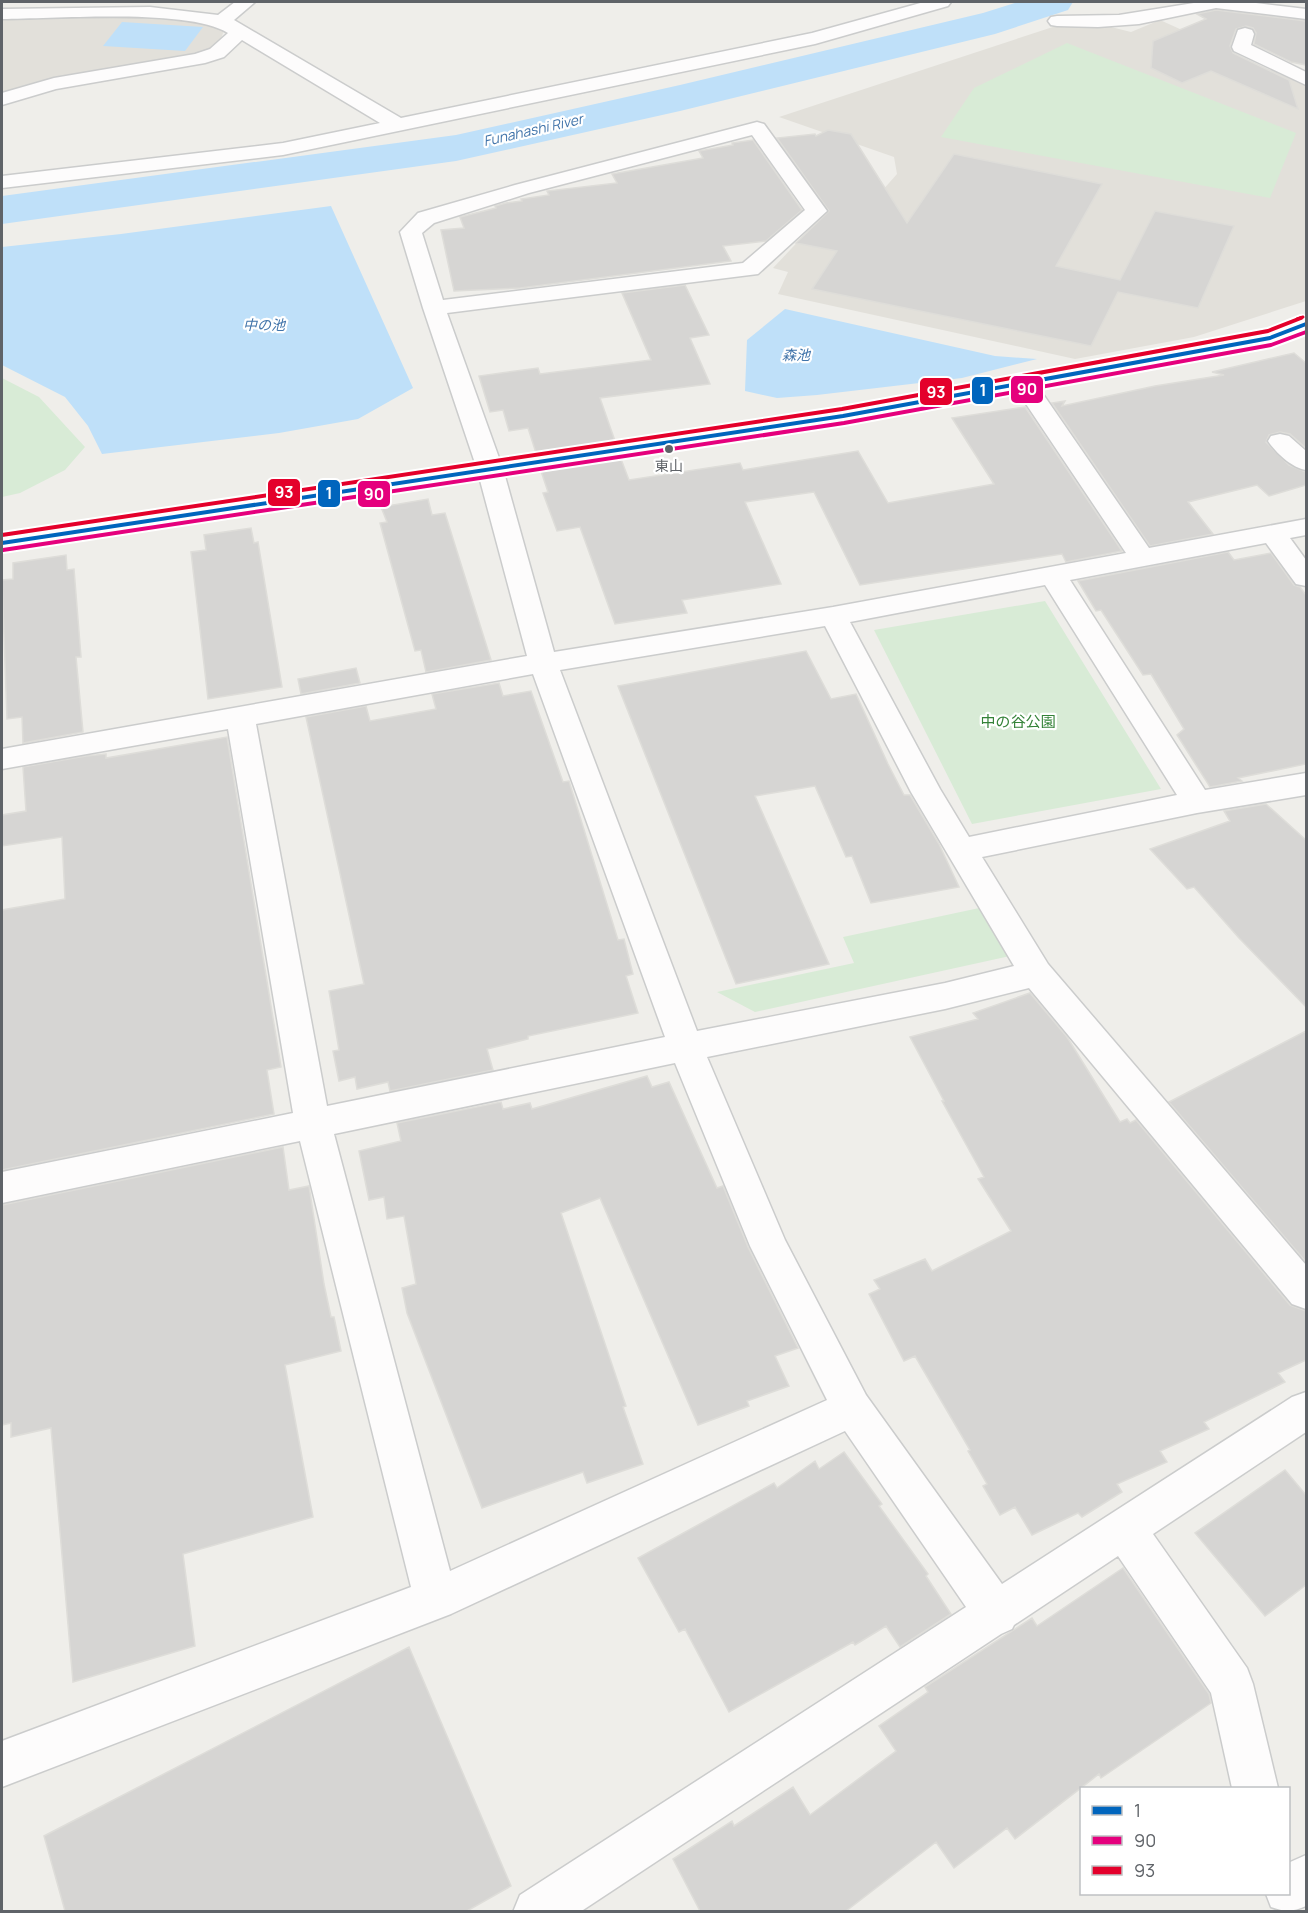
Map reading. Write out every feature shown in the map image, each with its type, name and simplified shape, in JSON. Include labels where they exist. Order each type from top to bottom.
[{"type":"street","points":[[222,21],[246,2]]},
{"type":"street","points":[[2,183],[283,149],[815,38],[942,2]]},
{"type":"street","points":[[1058,21],[1092,23],[1171,13],[1218,2],[1306,14]]},
{"type":"street","points":[[2,14],[150,12],[222,21],[400,126]]},
{"type":"street","points":[[2,99],[54,84],[198,59],[217,53],[240,32]]},
{"type":"street","points":[[1245,34],[1241,47],[1306,79]]},
{"type":"street","points":[[434,308],[750,269],[816,211],[757,128],[522,189],[426,218],[411,231],[434,308],[490,469],[543,663],[686,1047],[769,1246],[852,1408],[997,1614]]},
{"type":"street","points":[[2,543],[843,416],[1270,338],[1306,324]]},
{"type":"street","points":[[1024,383],[1142,557]]},
{"type":"street","points":[[1280,441],[1306,463]]},
{"type":"street","points":[[2,759],[240,715],[833,616],[1306,527]]},
{"type":"street","points":[[1273,534],[1306,578]]},
{"type":"street","points":[[1053,575],[1197,802]]},
{"type":"street","points":[[833,616],[926,792],[1036,973],[1306,1292]]},
{"type":"street","points":[[240,715],[314,1124],[436,1599]]},
{"type":"street","points":[[962,850],[1197,802],[1299,794]]},
{"type":"street","points":[[2,1188],[945,996],[1036,973]]},
{"type":"street","points":[[2,1764],[436,1599],[852,1408]]},
{"type":"street","points":[[537,1911],[997,1614],[1306,1410]]},
{"type":"street","points":[[1125,1530],[1231,1684],[1256,1787]]},
{"type":"shaded area","points":[[131,16],[211,23],[224,30],[219,45],[212,52],[2,95],[2,18]]},
{"type":"shaded area","points":[[1160,20],[1306,86],[1306,301],[1194,337],[1075,359],[778,294],[788,272],[773,268],[826,212],[866,209],[897,174],[894,157],[779,117],[1062,24],[1095,28],[1107,26],[1131,32]]},
{"type":"green space","points":[[1067,43],[1296,133],[1270,198],[941,137],[974,88]]},
{"type":"green space","points":[[2,378],[39,397],[85,447],[65,470],[20,493],[2,497]]},
{"type":"green space","name":"中の谷公園","points":[[1045,601],[1161,789],[972,824],[874,630]]},
{"type":"green space","points":[[984,907],[1010,956],[755,1012],[717,992],[854,963],[843,937]]},
{"type":"water","points":[[122,22],[203,27],[185,51],[103,46]]},
{"type":"water","name":"中の池","points":[[331,206],[413,388],[358,419],[279,433],[102,454],[88,426],[65,397],[2,365],[2,247],[121,234]]},
{"type":"water","name":"森池","points":[[785,309],[995,356],[1037,359],[962,378],[817,395],[777,398],[745,391],[747,340]]},
{"type":"building","points":[[1216,10],[1306,21],[1306,65],[1291,62],[1254,44],[1256,33],[1253,28],[1246,26],[1236,29],[1230,46],[1233,53],[1289,80],[1298,109],[1211,71],[1182,83],[1151,68],[1153,41],[1206,19],[1197,14]]},
{"type":"building","points":[[828,130],[851,134],[907,223],[954,154],[1102,184],[1056,266],[1120,280],[1155,211],[1234,226],[1198,308],[1118,292],[1091,346],[812,289],[837,251],[796,243],[829,211],[777,138],[815,134],[816,136]]},
{"type":"building","points":[[753,140],[802,210],[766,241],[723,246],[731,261],[520,288],[454,291],[441,230],[464,228],[460,217],[496,208],[495,206],[506,203],[522,201],[521,199],[549,195],[547,191],[617,183],[612,174],[703,158],[699,151]]},
{"type":"building","points":[[685,285],[709,335],[690,338],[710,384],[600,398],[615,441],[536,453],[528,428],[509,431],[503,410],[490,412],[479,376],[538,368],[540,374],[651,360],[622,293]]},
{"type":"building","points":[[1294,353],[1306,363],[1306,448],[1290,434],[1280,432],[1269,435],[1266,442],[1289,465],[1306,472],[1306,485],[1269,496],[1257,485],[1188,502],[1213,534],[1150,546],[1052,403],[1065,401],[1062,406],[1155,386],[1224,375],[1212,372]]},
{"type":"building","points":[[1025,407],[1122,551],[1066,562],[1062,554],[860,585],[814,492],[745,502],[781,584],[682,600],[687,613],[615,624],[580,527],[557,531],[543,493],[548,492],[541,471],[621,459],[629,480],[740,463],[743,470],[858,451],[888,503],[994,484],[952,418]]},
{"type":"building","points":[[428,499],[432,515],[445,513],[491,660],[426,672],[421,650],[415,651],[380,523],[387,522],[381,507]]},
{"type":"building","points":[[251,528],[254,543],[258,542],[282,687],[208,699],[191,552],[206,550],[204,535]]},
{"type":"building","points":[[1228,552],[1234,560],[1271,553],[1294,585],[1300,587],[1306,595],[1306,764],[1238,778],[1242,781],[1210,787],[1177,735],[1184,729],[1151,674],[1143,675],[1101,610],[1096,611],[1078,581]]},
{"type":"building","points":[[66,555],[67,570],[74,569],[81,657],[76,657],[83,732],[23,743],[22,717],[7,719],[2,580],[13,579],[13,563]]},
{"type":"building","points":[[806,651],[831,699],[856,694],[904,795],[910,795],[939,844],[959,887],[871,903],[852,856],[846,857],[815,786],[755,796],[829,964],[736,984],[618,686]]},
{"type":"building","points":[[356,668],[360,683],[301,694],[298,679]]},
{"type":"building","points":[[499,683],[503,696],[531,691],[563,782],[569,781],[618,940],[624,939],[633,974],[626,976],[638,1013],[528,1036],[528,1039],[487,1049],[493,1070],[390,1091],[388,1082],[357,1089],[355,1077],[339,1081],[333,1051],[339,1050],[329,991],[364,984],[306,717],[366,706],[370,721],[436,709],[432,694]]},
{"type":"building","points":[[227,737],[281,1067],[267,1070],[274,1114],[2,1170],[2,910],[65,899],[62,837],[2,846],[2,815],[26,811],[23,767],[86,756],[106,754],[106,758]]},
{"type":"building","points":[[1266,804],[1306,840],[1306,1007],[1239,938],[1194,887],[1187,889],[1150,849],[1230,821],[1224,811]]},
{"type":"building","points":[[1030,993],[1067,1037],[1120,1122],[1127,1119],[1130,1123],[1136,1120],[1290,1305],[1306,1311],[1306,1360],[1278,1373],[1285,1382],[1204,1422],[1209,1429],[1160,1451],[1167,1462],[1117,1484],[1122,1492],[1082,1517],[1078,1513],[1032,1535],[1015,1507],[1000,1515],[983,1486],[987,1484],[968,1451],[970,1450],[915,1356],[904,1361],[869,1294],[880,1289],[874,1280],[925,1259],[932,1271],[1011,1231],[978,1179],[984,1177],[910,1037],[978,1019],[973,1013]]},
{"type":"building","points":[[1306,1031],[1306,1262],[1169,1102]]},
{"type":"building","points":[[647,1076],[652,1087],[669,1082],[717,1188],[723,1186],[748,1247],[798,1348],[775,1356],[789,1386],[747,1401],[749,1406],[698,1425],[600,1198],[561,1213],[626,1406],[623,1407],[643,1464],[587,1483],[583,1472],[482,1508],[407,1313],[402,1288],[416,1284],[404,1216],[387,1219],[384,1197],[369,1200],[359,1151],[401,1141],[397,1123],[501,1102],[503,1109],[530,1103],[532,1109]]},
{"type":"building","points":[[283,1147],[289,1190],[309,1186],[324,1284],[341,1351],[285,1365],[313,1517],[183,1554],[195,1646],[73,1682],[51,1428],[11,1437],[11,1423],[2,1425],[2,1205]]},
{"type":"building","points":[[844,1452],[882,1504],[879,1506],[928,1574],[926,1576],[951,1614],[900,1647],[886,1626],[855,1645],[853,1642],[729,1712],[685,1629],[679,1632],[638,1558],[774,1483],[777,1488],[815,1461],[819,1469]]},
{"type":"building","points":[[1285,1470],[1306,1495],[1306,1585],[1265,1616],[1195,1533]]},
{"type":"building","points":[[1123,1568],[1209,1694],[1211,1703],[1101,1778],[1099,1774],[1080,1787],[1015,1839],[1007,1828],[954,1868],[936,1842],[846,1911],[700,1911],[673,1859],[732,1821],[734,1826],[793,1787],[810,1815],[896,1751],[879,1726],[928,1692],[925,1687],[1032,1618],[1037,1626]]},
{"type":"building","points":[[409,1647],[511,1886],[467,1911],[65,1911],[44,1836]]},
{"type":"waterway","name":"Funahashi River","points":[[2,210],[456,148],[680,98],[995,22],[1054,2]]},
{"type":"transit line","name":"93","points":[[2,535],[842,409],[1268,331],[1303,317]]},
{"type":"transit line","name":"1","points":[[2,543],[843,416],[1270,338],[1306,324]]},
{"type":"transit line","name":"90","points":[[3,550],[844,423],[1271,345],[1306,332]]},
{"type":"place","name":"東山","points":[[669,449]]}]
